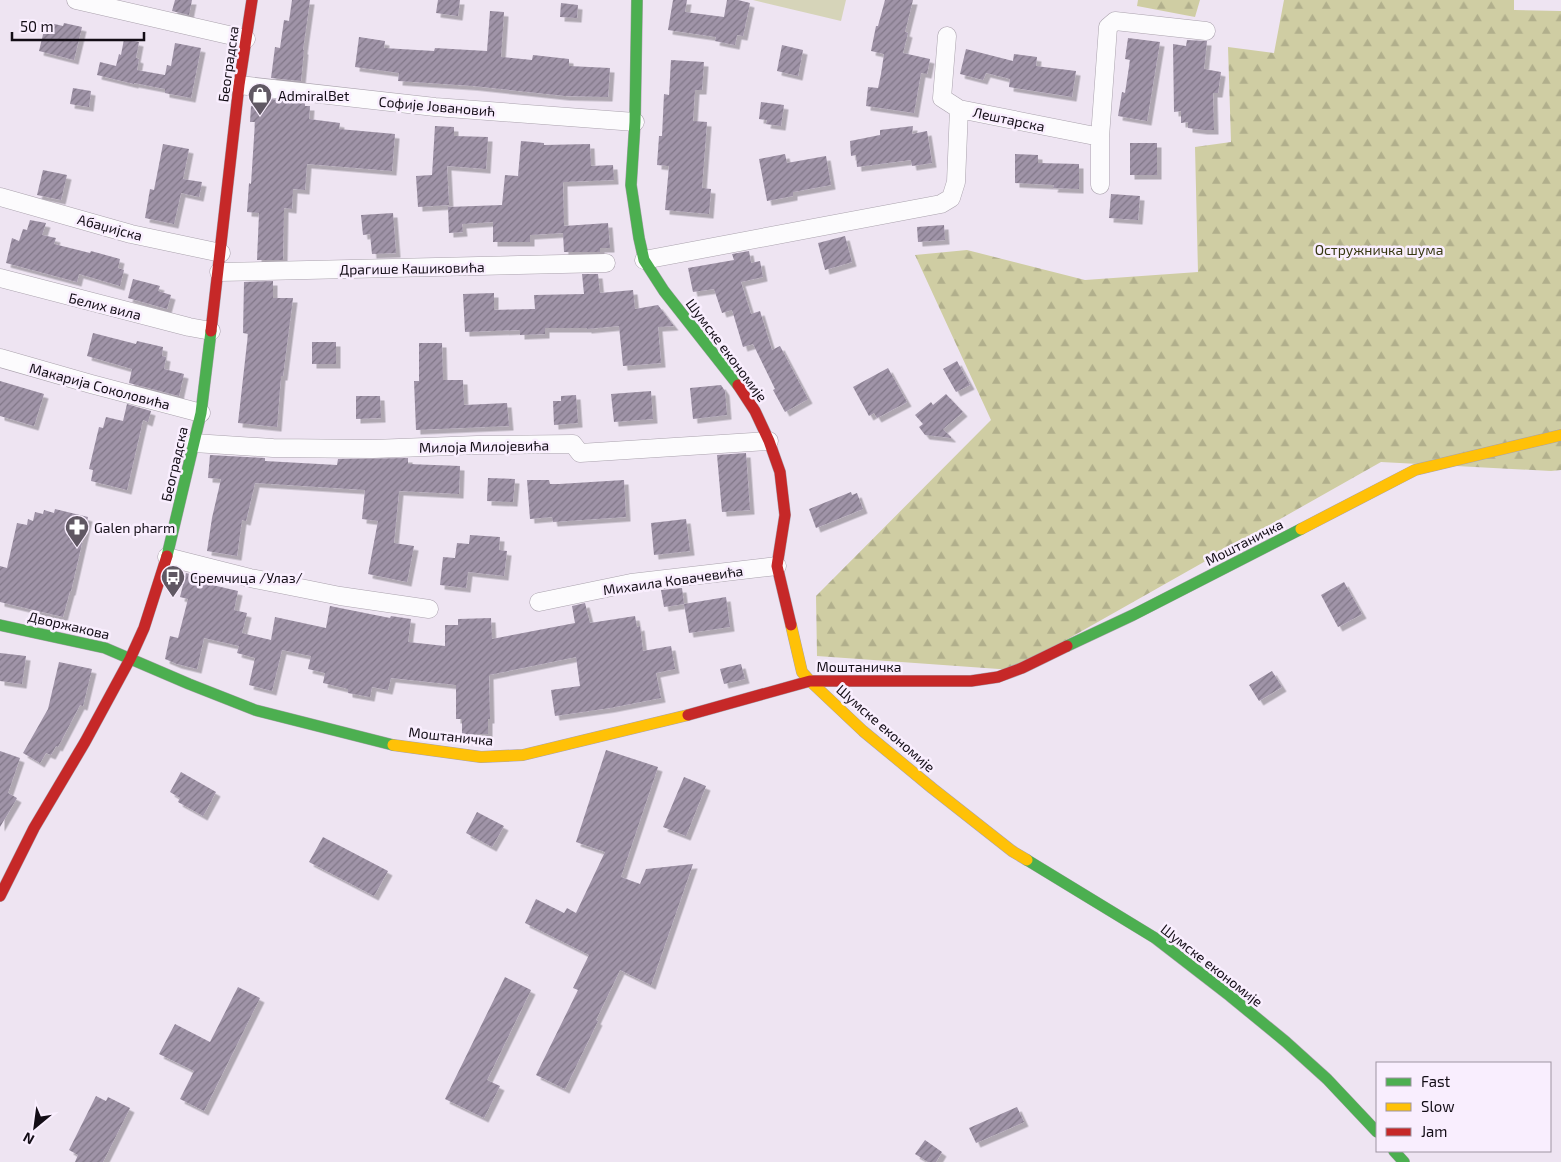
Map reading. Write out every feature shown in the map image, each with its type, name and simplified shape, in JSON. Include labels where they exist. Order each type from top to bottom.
[{"type":"street","points":[[76,0],[246,39]]},
{"type":"street","name":"Београдска","points":[[0,896],[34,828],[85,742],[130,659],[144,628],[167,556],[201,413],[219,272],[239,85],[252,0]]},
{"type":"street","name":"Шумске економије","points":[[637,0],[635,122],[631,184],[644,260],[664,291],[732,377],[755,411],[770,441],[780,472],[785,515],[777,566],[802,672],[863,731],[1012,851],[1155,938],[1230,996],[1327,1079],[1376,1131]]},
{"type":"street","points":[[1100,185],[1100,137],[1108,27],[1115,21],[1206,31]]},
{"type":"street","points":[[947,36],[942,98],[959,108]]},
{"type":"street","name":"Софије Јовановић","points":[[239,85],[436,107],[635,122]]},
{"type":"street","name":"Лештарска","points":[[644,260],[941,204],[951,198],[956,182],[959,108],[1100,137]]},
{"type":"street","name":"Абаџијска","points":[[0,197],[131,234],[221,253]]},
{"type":"street","name":"Драгише Кашиковића","points":[[219,272],[606,263]]},
{"type":"street","name":"Белих вила","points":[[0,278],[193,329],[211,331]]},
{"type":"street","name":"Макарија Соколовића","points":[[0,358],[82,382],[201,413]]},
{"type":"street","name":"Моштаничка","points":[[130,659],[254,710],[386,744],[481,757],[523,755],[706,711],[810,681],[971,680],[998,677],[1022,668],[1133,615],[1415,470],[1561,435]]},
{"type":"street","name":"Милоја Милојевића","points":[[194,444],[273,448],[373,449],[573,444],[580,453],[770,441]]},
{"type":"street","points":[[167,556],[259,579],[340,596],[428,609]]},
{"type":"street","name":"Михаила Ковачевића","points":[[539,602],[631,583],[777,566]]},
{"type":"street","name":"Дворжакова","points":[[0,625],[106,648],[130,659]]},
{"type":"street","points":[[1395,1152],[1404,1162]]},
{"type":"green space","points":[[1138,0],[1200,0],[1195,17],[1137,6]]},
{"type":"green space","name":"Остружничка шума","points":[[1284,0],[1514,0],[1514,10],[1561,11],[1561,470],[1381,462],[1013,670],[817,656],[816,596],[991,420],[915,255],[967,250],[1085,280],[1198,272],[1195,147],[1231,142],[1228,47],[1274,53]]},
{"type":"shaded area","points":[[753,0],[846,0],[841,21]]},
{"type":"building","points":[[175,0],[192,0],[189,15],[172,11]]},
{"type":"building","points":[[292,0],[310,0],[301,81],[271,78],[275,47],[280,48],[284,20],[289,21]]},
{"type":"building","points":[[438,0],[460,0],[458,16],[436,13]]},
{"type":"building","points":[[673,0],[687,0],[685,12],[724,17],[727,0],[750,3],[743,36],[737,35],[735,45],[715,41],[716,37],[668,30]]},
{"type":"building","points":[[885,0],[913,0],[905,32],[908,33],[903,53],[930,59],[927,74],[921,73],[914,113],[866,106],[868,87],[878,88],[881,74],[884,54],[871,51],[876,26],[878,26]]},
{"type":"building","points":[[561,3],[578,5],[577,18],[560,17]]},
{"type":"building","points":[[490,11],[504,12],[501,57],[532,60],[533,55],[569,59],[569,66],[610,68],[608,97],[565,96],[473,86],[398,81],[399,73],[355,67],[359,37],[385,41],[384,48],[434,51],[435,48],[487,51]]},
{"type":"building","points":[[46,22],[63,26],[64,23],[82,27],[74,60],[39,51]]},
{"type":"building","points":[[1128,38],[1160,42],[1147,121],[1118,116],[1122,92],[1125,93],[1130,60],[1125,59]]},
{"type":"building","points":[[124,39],[139,42],[136,58],[139,59],[137,70],[165,75],[167,65],[171,66],[175,43],[201,48],[191,98],[165,93],[165,89],[97,75],[100,62],[116,66],[119,54],[121,55]]},
{"type":"building","points":[[1187,40],[1207,41],[1204,69],[1221,72],[1218,93],[1213,93],[1214,130],[1188,128],[1188,122],[1181,123],[1181,111],[1174,112],[1173,44],[1186,46]]},
{"type":"building","points":[[782,45],[803,50],[798,76],[777,71]]},
{"type":"building","points":[[966,49],[1013,61],[1014,54],[1037,57],[1036,66],[1076,71],[1072,97],[1009,87],[1010,79],[986,73],[983,80],[960,74]]},
{"type":"building","points":[[671,60],[704,62],[702,90],[695,90],[693,121],[707,122],[702,188],[711,189],[709,214],[665,210],[669,166],[657,165],[659,136],[662,136],[664,94],[669,95]]},
{"type":"building","points":[[73,88],[91,91],[89,107],[70,104]]},
{"type":"building","points":[[254,97],[305,103],[305,106],[310,106],[309,119],[340,123],[339,129],[395,134],[392,171],[307,164],[305,190],[293,189],[292,209],[284,208],[283,260],[257,260],[259,213],[247,212],[249,183],[251,184],[255,122],[250,122],[251,106],[253,106]]},
{"type":"building","points":[[761,102],[784,105],[781,126],[766,124],[767,120],[759,119]]},
{"type":"building","points":[[435,126],[454,127],[454,136],[488,137],[486,169],[447,166],[449,205],[418,207],[416,176],[432,175]]},
{"type":"building","points":[[913,126],[912,134],[927,131],[932,163],[912,166],[911,160],[857,167],[856,155],[851,156],[850,141],[880,135],[880,130]]},
{"type":"building","points":[[521,141],[544,143],[544,145],[590,144],[591,166],[613,165],[614,180],[563,182],[564,226],[608,223],[610,248],[600,248],[600,252],[564,252],[563,233],[530,235],[530,242],[493,242],[493,222],[462,224],[463,232],[449,233],[448,207],[502,205],[505,175],[518,176]]},
{"type":"building","points":[[1130,143],[1157,143],[1157,175],[1130,175]]},
{"type":"building","points":[[163,144],[189,149],[183,179],[202,182],[199,197],[181,193],[174,224],[145,218],[150,189],[154,190]]},
{"type":"building","points":[[785,154],[787,163],[826,156],[831,185],[793,192],[793,196],[767,201],[759,159]]},
{"type":"building","points":[[1015,154],[1038,155],[1038,163],[1079,164],[1079,189],[1053,188],[1054,185],[1015,183]]},
{"type":"building","points":[[43,170],[67,175],[61,200],[37,195]]},
{"type":"building","points":[[1111,194],[1140,196],[1138,220],[1109,218]]},
{"type":"building","points":[[393,213],[396,253],[372,254],[370,234],[363,235],[361,215]]},
{"type":"building","points":[[30,220],[46,223],[42,235],[56,238],[54,244],[120,259],[118,268],[124,270],[120,286],[79,274],[77,282],[6,263],[12,238],[19,241],[23,229],[27,230]]},
{"type":"building","points":[[944,225],[945,240],[918,242],[917,227]]},
{"type":"building","points":[[845,236],[852,262],[825,270],[818,243]]},
{"type":"building","points":[[749,251],[751,263],[760,261],[763,277],[741,282],[751,314],[760,311],[772,350],[780,346],[808,399],[785,412],[753,344],[743,347],[732,310],[722,313],[714,289],[693,292],[688,268],[734,260],[732,254]]},
{"type":"building","points":[[582,274],[598,274],[600,293],[633,290],[635,309],[658,305],[674,326],[658,327],[661,363],[623,366],[619,326],[587,329],[545,328],[545,334],[520,335],[520,330],[465,332],[463,294],[494,293],[494,310],[535,309],[534,295],[584,294]]},
{"type":"building","points":[[133,279],[160,286],[158,291],[171,295],[167,309],[128,298]]},
{"type":"building","points":[[273,281],[273,298],[293,298],[283,376],[281,376],[277,427],[238,423],[248,334],[243,333],[244,282]]},
{"type":"building","points":[[93,333],[136,344],[137,341],[163,347],[162,356],[166,357],[164,369],[184,374],[179,396],[129,383],[132,369],[87,356]]},
{"type":"building","points":[[312,342],[336,342],[336,364],[312,364]]},
{"type":"building","points":[[419,343],[442,343],[443,380],[463,380],[464,405],[507,403],[509,426],[416,430],[414,381],[419,381]]},
{"type":"building","points":[[957,361],[970,385],[956,392],[943,369]]},
{"type":"building","points":[[888,368],[907,402],[877,418],[874,413],[869,416],[853,387]]},
{"type":"building","points":[[0,381],[44,394],[34,426],[0,416]]},
{"type":"building","points":[[721,385],[725,391],[727,415],[693,419],[690,388]]},
{"type":"building","points":[[651,391],[653,419],[614,422],[611,394]]},
{"type":"building","points":[[946,394],[963,412],[943,429],[952,438],[925,435],[919,427],[923,424],[915,415],[931,402],[933,405]]},
{"type":"building","points":[[576,395],[578,423],[554,425],[553,401],[561,401],[561,396]]},
{"type":"building","points":[[356,396],[380,396],[381,418],[356,419]]},
{"type":"building","points":[[127,404],[151,411],[148,422],[143,420],[127,490],[91,481],[93,470],[89,469],[99,427],[103,428],[106,417],[123,421]]},
{"type":"building","points":[[746,453],[750,510],[722,512],[717,455]]},
{"type":"building","points":[[210,455],[265,458],[265,461],[337,465],[338,459],[408,458],[408,464],[460,466],[459,494],[399,491],[394,543],[414,546],[407,582],[368,574],[378,521],[362,519],[365,490],[255,483],[246,521],[242,520],[237,556],[207,551],[221,479],[208,478]]},
{"type":"building","points":[[488,478],[515,479],[513,502],[487,501]]},
{"type":"building","points":[[527,480],[549,480],[550,484],[559,484],[624,480],[626,517],[553,522],[552,517],[530,519]]},
{"type":"building","points":[[851,492],[852,495],[857,493],[863,509],[816,528],[809,509]]},
{"type":"building","points":[[55,509],[88,517],[63,617],[0,602],[0,566],[7,568],[17,523],[27,525],[28,519],[33,521],[35,512],[43,514],[44,510],[54,513]]},
{"type":"building","points":[[686,519],[690,551],[654,555],[651,523]]},
{"type":"building","points":[[470,535],[500,537],[499,550],[507,551],[504,576],[468,572],[466,588],[440,585],[443,557],[455,558],[457,543],[469,544]]},
{"type":"building","points":[[186,573],[205,578],[204,583],[238,591],[234,610],[247,613],[242,633],[271,640],[275,617],[326,628],[330,606],[390,618],[391,616],[411,619],[408,642],[445,646],[445,625],[458,625],[458,619],[491,618],[492,639],[575,623],[572,606],[585,603],[590,623],[635,616],[637,627],[640,626],[643,651],[671,646],[675,669],[656,673],[661,698],[555,716],[551,690],[580,686],[576,657],[489,675],[490,719],[488,719],[488,734],[462,734],[462,719],[456,719],[456,685],[391,678],[388,690],[372,687],[370,697],[348,693],[348,689],[323,683],[325,673],[308,669],[311,656],[282,650],[272,691],[249,685],[255,658],[237,653],[239,646],[204,638],[197,669],[165,659],[170,636],[178,638],[188,599],[180,597]]},
{"type":"building","points":[[1344,582],[1362,614],[1338,627],[1321,595]]},
{"type":"building","points":[[682,588],[684,604],[664,607],[661,590]]},
{"type":"building","points":[[726,597],[730,627],[689,633],[684,604]]},
{"type":"building","points":[[0,653],[26,656],[22,684],[0,681]]},
{"type":"building","points":[[59,662],[92,669],[83,706],[80,705],[58,747],[56,746],[51,755],[46,753],[40,763],[23,753],[48,709]]},
{"type":"building","points":[[741,664],[745,679],[724,684],[720,669]]},
{"type":"building","points":[[1272,671],[1282,687],[1259,701],[1249,685]]},
{"type":"building","points":[[606,750],[658,767],[621,877],[640,884],[646,869],[693,864],[651,985],[620,970],[565,1089],[536,1075],[578,990],[573,988],[589,955],[525,923],[536,899],[564,913],[567,908],[576,913],[605,852],[576,842]]},
{"type":"building","points":[[0,751],[20,758],[8,793],[17,798],[0,827]]},
{"type":"building","points":[[181,772],[216,792],[203,816],[178,802],[180,798],[170,792]]},
{"type":"building","points":[[684,777],[706,786],[686,836],[663,827]]},
{"type":"building","points":[[477,812],[504,826],[492,847],[466,833]]},
{"type":"building","points":[[323,837],[388,871],[374,896],[309,862]]},
{"type":"building","points":[[505,977],[531,990],[487,1080],[500,1086],[484,1118],[445,1099]]},
{"type":"building","points":[[238,987],[260,998],[204,1111],[180,1099],[194,1071],[159,1054],[175,1024],[210,1042]]},
{"type":"building","points":[[96,1096],[106,1101],[108,1097],[130,1108],[103,1162],[75,1162],[78,1155],[69,1150]]},
{"type":"building","points":[[1017,1107],[1024,1122],[976,1143],[969,1128]]},
{"type":"building","points":[[925,1140],[942,1152],[936,1162],[928,1162],[915,1154]]},
{"type":"traffic: fast","points":[[637,0],[635,122],[631,185],[644,260],[664,291],[738,385]]},
{"type":"traffic: fast","points":[[167,556],[201,413],[211,331]]},
{"type":"traffic: fast","points":[[1067,646],[1133,615],[1301,529]]},
{"type":"traffic: fast","points":[[0,625],[105,648],[255,710],[393,745]]},
{"type":"traffic: fast","points":[[1027,860],[1155,938],[1230,996],[1327,1079],[1376,1131]]},
{"type":"traffic: fast","points":[[1395,1152],[1404,1162]]},
{"type":"traffic: slow","points":[[1301,529],[1415,470],[1561,435]]},
{"type":"traffic: slow","points":[[791,625],[802,672],[810,681],[863,731],[932,788],[1012,851],[1027,860]]},
{"type":"traffic: slow","points":[[393,745],[481,757],[523,755],[688,715]]},
{"type":"traffic: jam","points":[[211,331],[239,85],[252,0]]},
{"type":"traffic: jam","points":[[738,385],[755,411],[769,441],[780,472],[785,515],[777,566],[791,625]]},
{"type":"traffic: jam","points":[[0,896],[34,828],[85,742],[130,659],[144,628],[167,556]]},
{"type":"traffic: jam","points":[[688,715],[810,681],[971,681],[998,677],[1022,668],[1067,646]]},
{"type":"place","name":"AdmiralBet","points":[[260,116]]},
{"type":"place","name":"Galen pharm","points":[[77,548]]},
{"type":"place","name":"Сремчица /Улаз/","points":[[173,598]]}]
